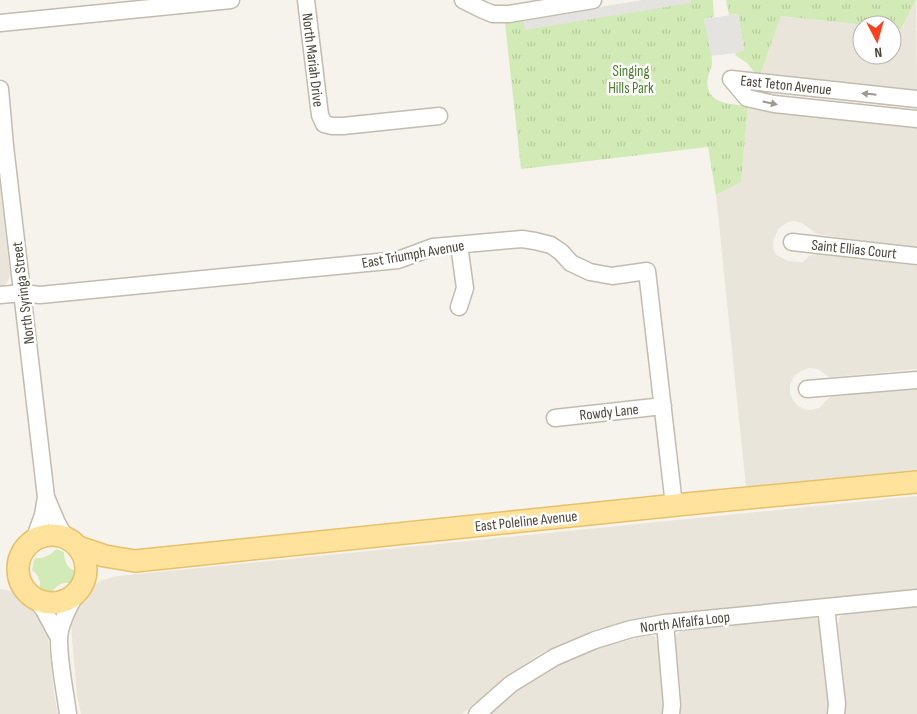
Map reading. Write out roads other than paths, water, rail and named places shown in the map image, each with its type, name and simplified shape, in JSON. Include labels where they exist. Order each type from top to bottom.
[{"type":"main road","name":"East Poleline Avenue","points":[[79,589],[89,579],[135,561],[917,482]]},
{"type":"main road","points":[[0,567],[39,537],[56,535],[72,542],[83,555],[86,572],[84,581],[73,596],[56,603],[48,603],[31,596],[10,583],[0,580]]},
{"type":"main road","name":"East Poleline Avenue","points":[[72,542],[105,556],[135,561]]},
{"type":"main road","points":[[30,543],[20,554],[17,572],[22,587],[31,596]]},
{"type":"street","points":[[0,23],[230,0]]},
{"type":"street","name":"North Mariah Drive","points":[[306,0],[320,115],[324,124],[343,126],[439,116]]},
{"type":"street","points":[[463,0],[493,14],[508,14],[593,0]]},
{"type":"street","name":"East Teton Avenue","points":[[917,99],[731,79],[747,98],[774,104],[917,119]]},
{"type":"street","name":"North Syringa Street","points":[[0,89],[3,147],[23,293],[46,498],[57,523],[72,542]]},
{"type":"street","name":"East Triumph Avenue","points":[[0,295],[23,293],[40,295],[398,260],[433,247],[522,238],[551,245],[561,252],[570,263],[590,272],[612,276],[647,271],[674,506]]},
{"type":"street","name":"Saint Ellias Court","points":[[792,242],[917,256]]},
{"type":"street","points":[[458,307],[465,288],[459,245]]},
{"type":"street","points":[[807,388],[917,380]]},
{"type":"street","name":"Rowdy Lane","points":[[555,418],[663,406]]},
{"type":"street","name":"North Syringa Street","points":[[30,543],[42,515],[46,498]]},
{"type":"street","points":[[68,714],[59,638],[71,602],[79,589]]},
{"type":"street","points":[[31,596],[44,610],[59,638]]},
{"type":"street","name":"North Alfalfa Loop","points":[[476,714],[511,684],[555,657],[595,640],[631,629],[665,623],[917,598]]},
{"type":"street","points":[[826,607],[837,704],[836,714]]},
{"type":"street","points":[[665,623],[672,705],[671,714]]},
{"type":"park label","name":"Singing Hills Park","points":[[631,80]]}]
